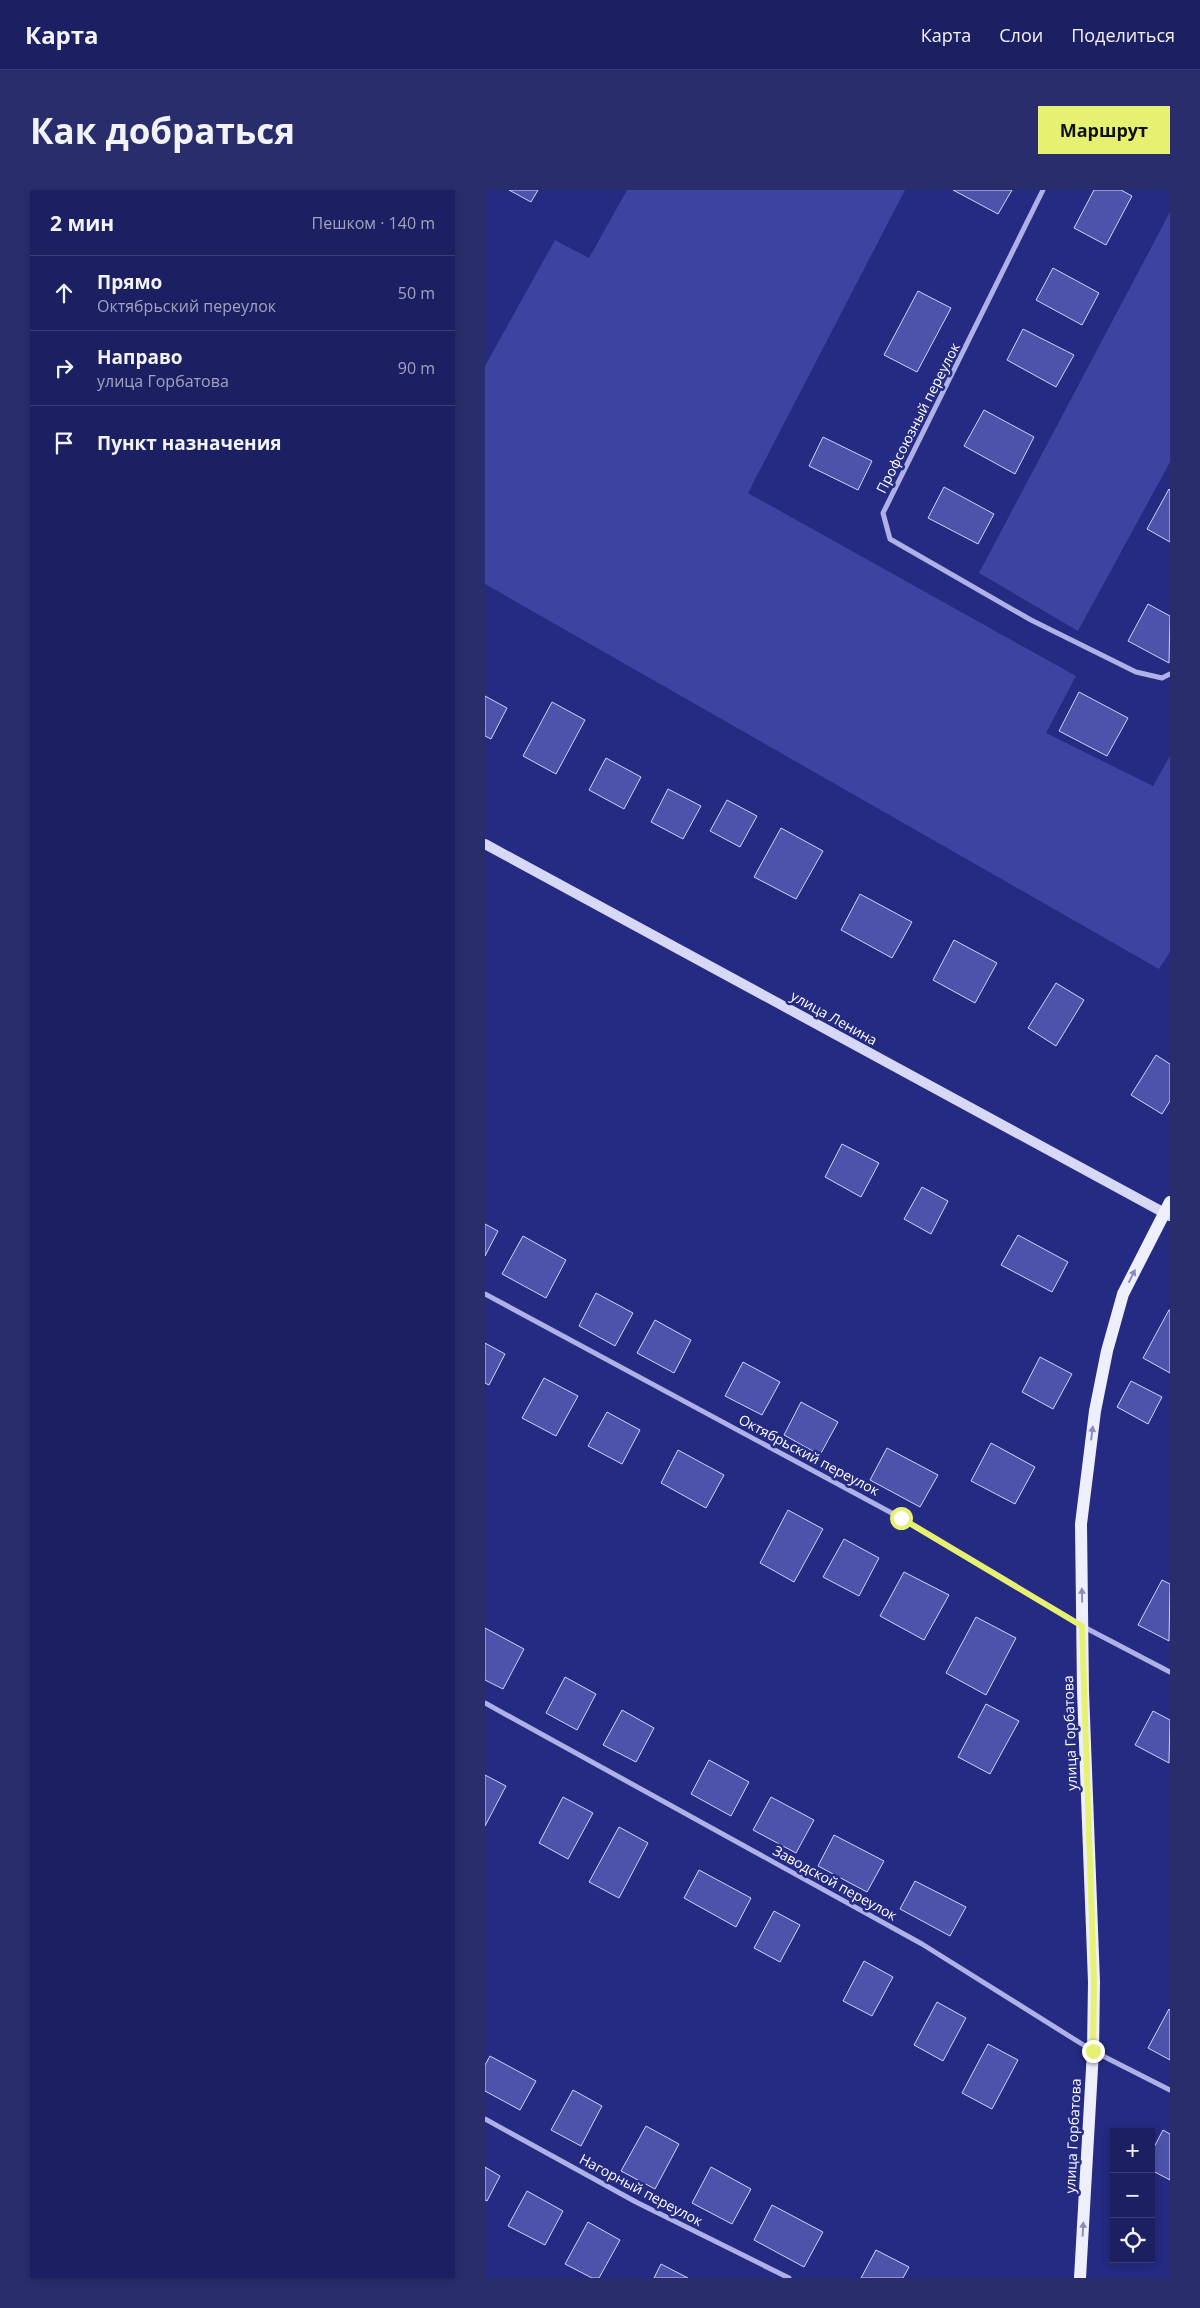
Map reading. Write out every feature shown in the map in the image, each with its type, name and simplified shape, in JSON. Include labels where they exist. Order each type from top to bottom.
[{"type":"main road","name":"улица Ленина","points":[[485,844],[1168,1210]]},
{"type":"main road","name":"улица Горбатова","points":[[1080,2278],[1093,2051],[1094,1982],[1082,1626],[1081,1524],[1095,1412],[1107,1351],[1123,1294],[1168,1210]]},
{"type":"street","name":"Профсоюзный переулок","points":[[1043,190],[883,512],[891,539],[1031,620],[1137,672],[1161,678],[1170,674]]},
{"type":"street","name":"Октябрьский переулок","points":[[485,1294],[901,1518],[1082,1626],[1170,1672]]},
{"type":"street","name":"Заводской переулок","points":[[485,1703],[923,1944],[1093,2051],[1170,2090]]},
{"type":"street","name":"Нагорный переулок","points":[[485,2119],[636,2202],[789,2278]]},
{"type":"shaded area","points":[[627,190],[905,190],[748,493],[1076,676],[1046,733],[1153,786],[1170,756],[1170,952],[1159,969],[485,584],[485,366],[555,240],[589,258]]},
{"type":"shaded area","points":[[1170,212],[1170,462],[1078,631],[979,573]]},
{"type":"building","points":[[509,190],[538,190],[531,202]]},
{"type":"building","points":[[953,190],[1012,190],[998,214]]},
{"type":"building","points":[[1094,190],[1121,190],[1132,196],[1106,245],[1074,228]]},
{"type":"building","points":[[1053,268],[1099,293],[1082,325],[1036,300]]},
{"type":"building","points":[[918,291],[951,308],[917,372],[884,355]]},
{"type":"building","points":[[1023,329],[1074,355],[1056,387],[1007,360]]},
{"type":"building","points":[[984,410],[1034,437],[1015,474],[964,446]]},
{"type":"building","points":[[823,437],[872,461],[858,490],[809,466]]},
{"type":"building","points":[[944,487],[994,514],[978,544],[928,518]]},
{"type":"building","points":[[1170,490],[1170,542],[1147,529]]},
{"type":"building","points":[[1148,604],[1170,616],[1169,663],[1128,641]]},
{"type":"building","points":[[1079,692],[1128,718],[1107,756],[1059,731]]},
{"type":"building","points":[[485,696],[507,708],[491,739],[485,736]]},
{"type":"building","points":[[552,702],[585,720],[556,774],[523,756]]},
{"type":"building","points":[[606,758],[641,777],[624,809],[589,790]]},
{"type":"building","points":[[668,789],[701,806],[683,839],[651,822]]},
{"type":"building","points":[[727,800],[757,816],[740,847],[710,831]]},
{"type":"building","points":[[781,828],[823,851],[796,899],[754,877]]},
{"type":"building","points":[[860,894],[912,922],[892,958],[841,930]]},
{"type":"building","points":[[954,940],[997,963],[975,1003],[933,980]]},
{"type":"building","points":[[1056,983],[1084,1000],[1056,1046],[1028,1028]]},
{"type":"building","points":[[1156,1055],[1170,1064],[1170,1101],[1162,1114],[1131,1095]]},
{"type":"building","points":[[842,1144],[879,1163],[861,1197],[825,1177]]},
{"type":"building","points":[[922,1187],[948,1201],[931,1234],[904,1219]]},
{"type":"building","points":[[485,1224],[498,1231],[485,1256]]},
{"type":"building","points":[[1018,1235],[1068,1262],[1052,1292],[1001,1265]]},
{"type":"building","points":[[523,1236],[566,1260],[546,1298],[502,1274]]},
{"type":"building","points":[[596,1293],[633,1313],[615,1346],[579,1326]]},
{"type":"building","points":[[1170,1310],[1170,1373],[1143,1358]]},
{"type":"building","points":[[655,1320],[691,1340],[674,1373],[637,1353]]},
{"type":"building","points":[[485,1343],[505,1354],[489,1385],[485,1383]]},
{"type":"building","points":[[1040,1357],[1072,1374],[1053,1409],[1022,1392]]},
{"type":"building","points":[[743,1362],[780,1382],[762,1415],[725,1396]]},
{"type":"building","points":[[544,1378],[578,1396],[556,1436],[522,1418]]},
{"type":"building","points":[[1131,1381],[1162,1397],[1148,1424],[1117,1407]]},
{"type":"building","points":[[801,1402],[838,1422],[820,1455],[784,1435]]},
{"type":"building","points":[[607,1412],[640,1430],[622,1464],[588,1446]]},
{"type":"building","points":[[991,1443],[1035,1467],[1015,1504],[971,1481]]},
{"type":"building","points":[[887,1448],[938,1475],[920,1507],[870,1480]]},
{"type":"building","points":[[678,1450],[724,1475],[706,1508],[661,1483]]},
{"type":"building","points":[[788,1510],[823,1529],[794,1582],[760,1563]]},
{"type":"building","points":[[844,1539],[879,1558],[859,1596],[823,1577]]},
{"type":"building","points":[[904,1572],[949,1595],[924,1640],[880,1616]]},
{"type":"building","points":[[1162,1580],[1170,1584],[1169,1641],[1138,1625]]},
{"type":"building","points":[[976,1617],[1016,1638],[986,1695],[946,1673]]},
{"type":"building","points":[[485,1628],[524,1649],[503,1689],[485,1680]]},
{"type":"building","points":[[565,1677],[596,1694],[577,1730],[546,1713]]},
{"type":"building","points":[[986,1704],[1019,1721],[990,1774],[958,1757]]},
{"type":"building","points":[[622,1710],[654,1728],[636,1762],[603,1745]]},
{"type":"building","points":[[1153,1711],[1170,1720],[1169,1763],[1135,1745]]},
{"type":"building","points":[[709,1760],[749,1782],[731,1816],[691,1794]]},
{"type":"building","points":[[485,1775],[506,1786],[485,1826]]},
{"type":"building","points":[[563,1797],[593,1813],[568,1859],[539,1843]]},
{"type":"building","points":[[771,1797],[814,1820],[796,1853],[753,1830]]},
{"type":"building","points":[[619,1827],[648,1843],[619,1898],[589,1882]]},
{"type":"building","points":[[834,1835],[884,1861],[867,1892],[818,1866]]},
{"type":"building","points":[[699,1870],[751,1898],[736,1927],[684,1898]]},
{"type":"building","points":[[915,1881],[966,1907],[950,1936],[900,1909]]},
{"type":"building","points":[[774,1911],[800,1925],[780,1962],[754,1948]]},
{"type":"building","points":[[864,1961],[893,1977],[872,2016],[843,2001]]},
{"type":"building","points":[[937,2002],[966,2018],[943,2061],[914,2045]]},
{"type":"building","points":[[1170,2010],[1170,2060],[1148,2048]]},
{"type":"building","points":[[988,2044],[1018,2060],[992,2109],[962,2093]]},
{"type":"building","points":[[490,2056],[536,2081],[520,2110],[485,2091],[485,2065]]},
{"type":"building","points":[[573,2090],[602,2106],[581,2146],[551,2130]]},
{"type":"building","points":[[646,2126],[679,2144],[655,2189],[621,2171]]},
{"type":"building","points":[[1163,2130],[1170,2134],[1170,2180],[1155,2172],[1155,2145]]},
{"type":"building","points":[[485,2167],[500,2176],[487,2201],[485,2200]]},
{"type":"building","points":[[711,2167],[751,2189],[732,2224],[692,2203]]},
{"type":"building","points":[[527,2191],[563,2211],[545,2245],[508,2226]]},
{"type":"building","points":[[772,2205],[823,2232],[804,2267],[754,2240]]},
{"type":"building","points":[[588,2222],[620,2240],[599,2278],[592,2278],[565,2264]]},
{"type":"building","points":[[876,2250],[909,2267],[903,2278],[861,2278]]},
{"type":"building","points":[[661,2264],[688,2278],[654,2278]]},
{"type":"route","points":[[901,1518],[1082,1626],[1094,1982],[1093,2051]]}]
